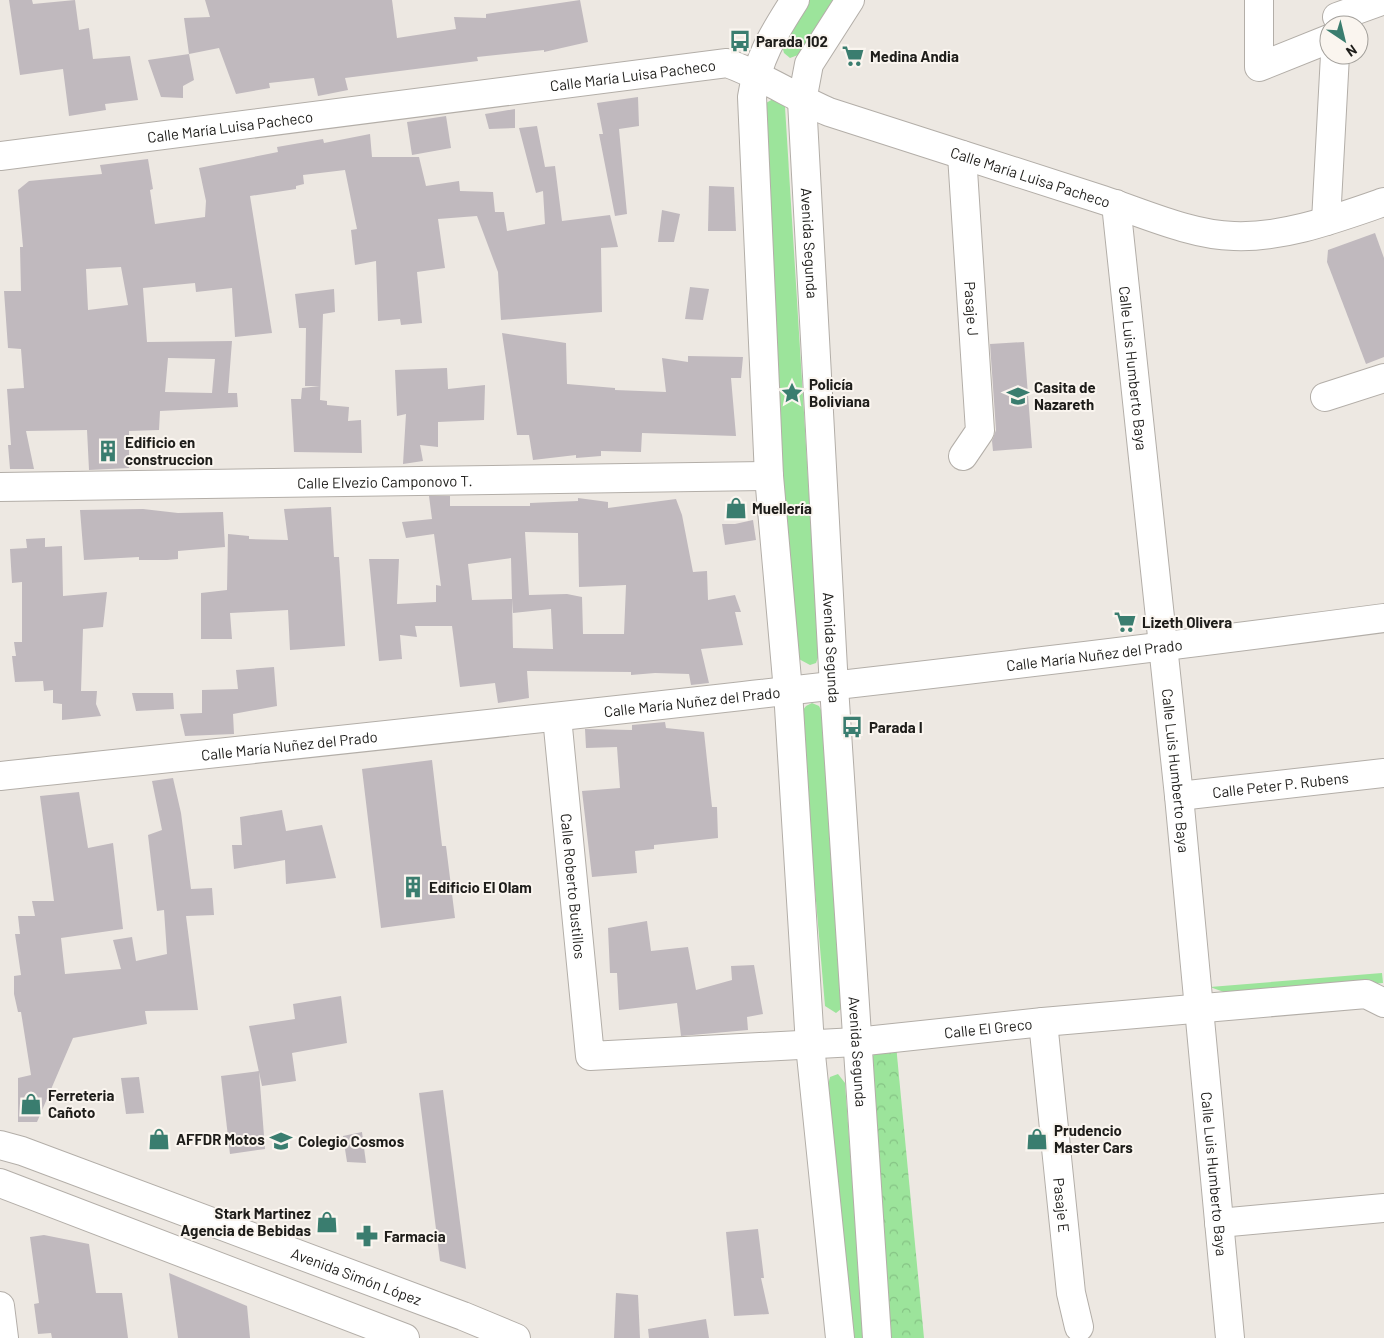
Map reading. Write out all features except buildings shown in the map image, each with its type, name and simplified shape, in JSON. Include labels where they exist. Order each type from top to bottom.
[{"type":"street","points":[[795,0],[767,44],[755,74],[752,97],[769,476],[788,691],[810,1045],[840,1338]]},
{"type":"street","name":"Avenida Segunda","points":[[850,0],[809,64],[802,100],[834,687],[877,1338]]},
{"type":"street","points":[[1259,0],[1259,67],[1319,30]]},
{"type":"street","points":[[1347,15],[1384,0]]},
{"type":"street","name":"Calle María Luisa Pacheco","points":[[0,156],[727,63],[755,74],[802,100],[962,155],[1209,233],[1232,236],[1259,236],[1326,221],[1384,202]]},
{"type":"street","points":[[1326,221],[1334,65]]},
{"type":"street","name":"Pasaje J","points":[[962,155],[980,431],[963,456]]},
{"type":"street","name":"Calle Luis Humberto Baya","points":[[1116,204],[1178,796],[1230,1338]]},
{"type":"street","points":[[1325,397],[1384,378]]},
{"type":"street","name":"Calle Elvezio Camponovo T.","points":[[0,487],[769,476]]},
{"type":"street","name":"Calle María Nuñez del Prado","points":[[0,776],[834,687],[1161,648],[1384,618]]},
{"type":"street","name":"Calle Roberto Bustillos","points":[[557,717],[590,1056]]},
{"type":"street","name":"Calle Peter P. Rubens","points":[[1178,796],[1384,773]]},
{"type":"street","name":"Calle El Greco","points":[[590,1056],[856,1042],[1043,1022],[1366,994],[1384,1003]]},
{"type":"street","name":"Pasaje E","points":[[1043,1022],[1071,1293],[1079,1327]]},
{"type":"street","name":"Avenida Simón López","points":[[0,1145],[68,1168],[464,1316],[516,1338]]},
{"type":"street","points":[[0,1183],[405,1338]]},
{"type":"street","points":[[1219,1223],[1384,1208]]},
{"type":"street","points":[[0,1306],[4,1338]]},
{"type":"green space","points":[[810,0],[833,0],[798,55],[790,58],[784,53],[782,46]]},
{"type":"green space","points":[[773,99],[781,102],[785,107],[819,655],[816,663],[810,665],[797,658],[782,482],[766,103]]},
{"type":"green space","points":[[812,703],[819,706],[822,712],[844,1003],[836,1013],[825,1006],[800,714],[806,706]]},
{"type":"green space","points":[[1382,973],[1383,983],[1235,996],[1210,987]]},
{"type":"green space","points":[[896,1045],[924,1338],[891,1338],[869,1062],[875,1053]]},
{"type":"green space","points":[[838,1074],[845,1083],[864,1338],[846,1338],[828,1085],[830,1077]]},
{"type":"place","name":"Parada 102","points":[[740,41]]},
{"type":"place","name":"Medina Andia","points":[[853,56]]},
{"type":"place","name":"Policía Boliviana","points":[[792,393]]},
{"type":"place","name":"Casita de Nazareth","points":[[1018,396]]},
{"type":"place","name":"Edificio en construccion","points":[[108,451]]},
{"type":"place","name":"Muellería","points":[[736,508]]},
{"type":"place","name":"Lizeth Olivera","points":[[1125,622]]},
{"type":"place","name":"Parada I","points":[[852,727]]},
{"type":"place","name":"Edificio El Olam","points":[[413,887]]},
{"type":"place","name":"Ferreteria Cañoto","points":[[31,1104]]},
{"type":"place","name":"AFFDR Motos","points":[[159,1139]]},
{"type":"place","name":"Prudencio Master Cars","points":[[1037,1139]]},
{"type":"place","name":"Colegio Cosmos","points":[[281,1141]]},
{"type":"place","name":"Stark Martinez Agencia de Bebidas","points":[[327,1222]]},
{"type":"place","name":"Farmacia","points":[[367,1236]]}]
